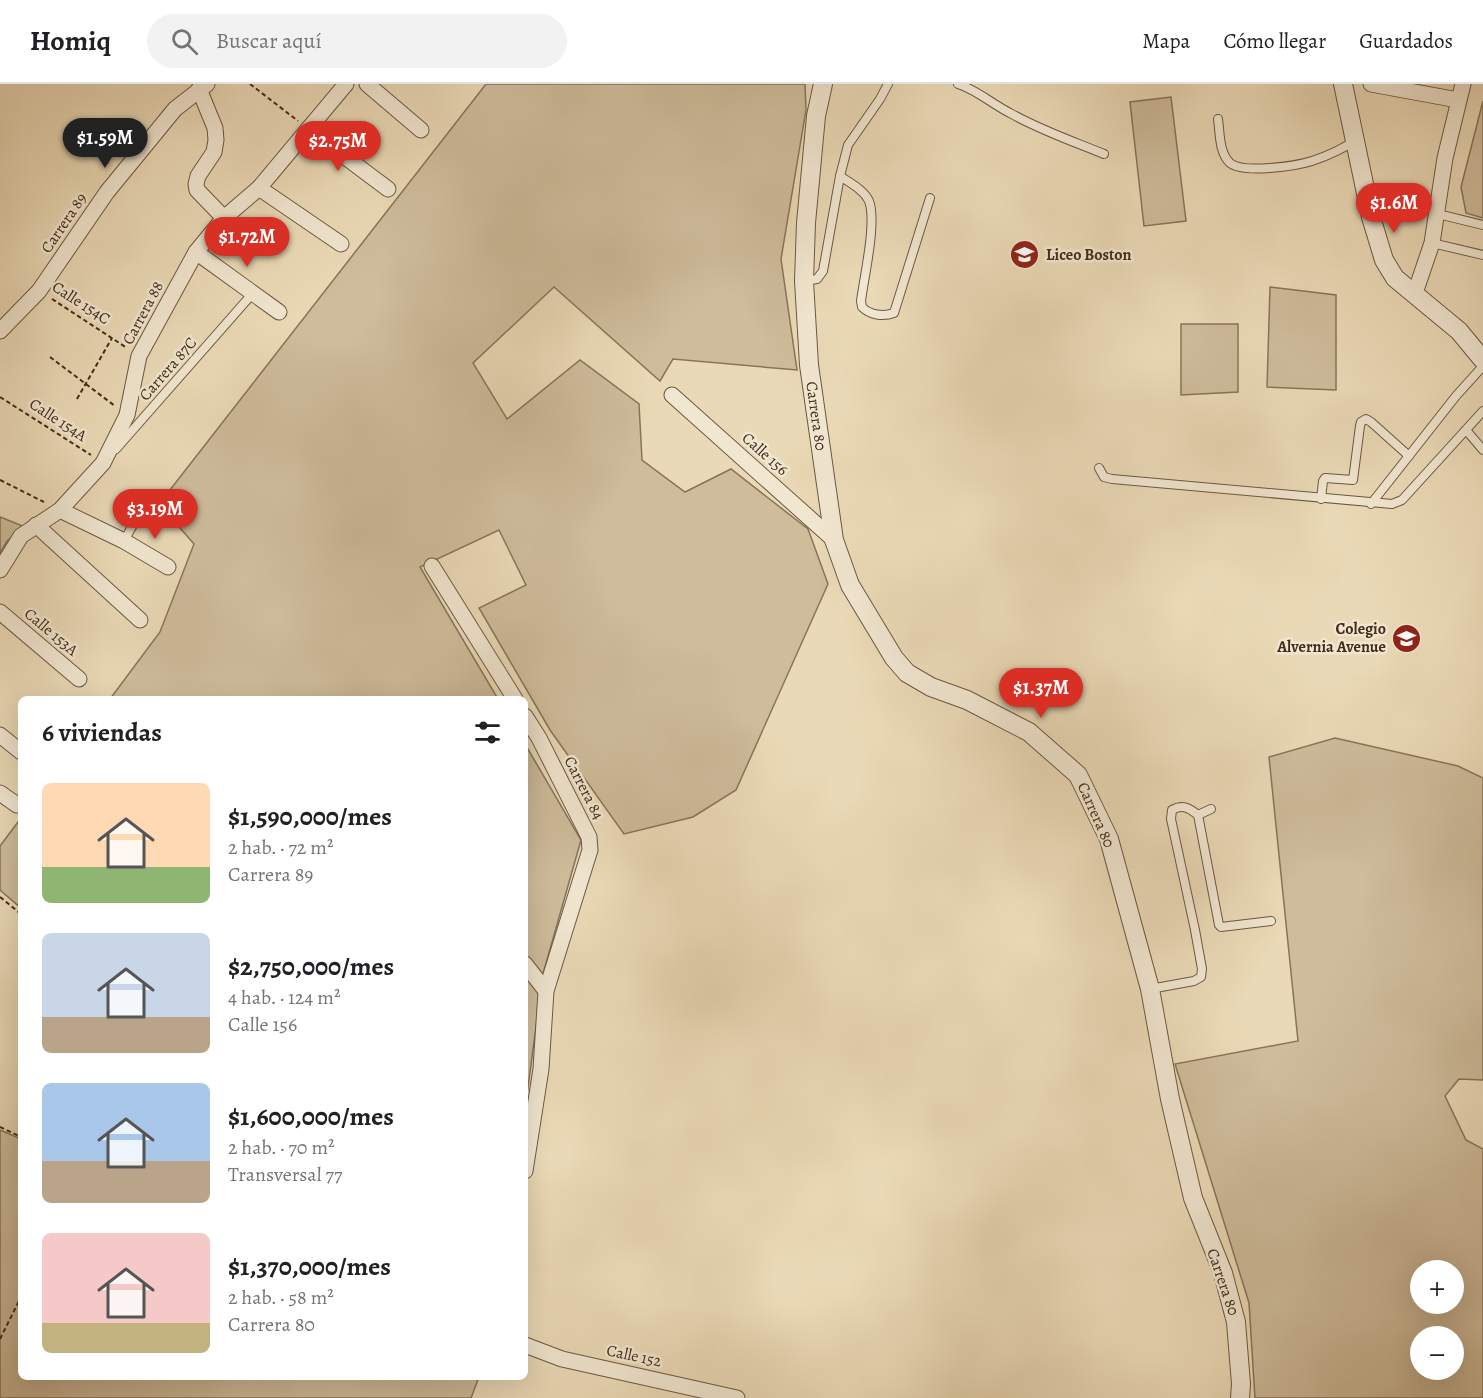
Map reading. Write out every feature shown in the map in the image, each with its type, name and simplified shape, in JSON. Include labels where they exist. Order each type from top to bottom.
[{"type":"street","name":"Carrera 88","points":[[0,570],[21,536],[60,510],[103,463],[127,415],[139,356],[196,252],[224,218],[259,188],[346,84]]},
{"type":"street","points":[[367,84],[422,130]]},
{"type":"street","name":"Carrera 80","points":[[823,84],[816,116],[806,223],[804,281],[809,365],[834,540],[850,585],[894,658],[907,673],[931,687],[967,700],[1029,732],[1078,775],[1109,839],[1150,989],[1170,1099],[1193,1198],[1223,1273],[1236,1322],[1240,1398]]},
{"type":"street","points":[[1344,84],[1377,243],[1384,260],[1395,278],[1459,331],[1483,360]]},
{"type":"street","points":[[1371,84],[1458,100]]},
{"type":"street","points":[[1414,293],[1432,243],[1445,158],[1463,84]]},
{"type":"street","points":[[203,87],[215,128],[216,140],[214,152],[198,176],[196,184],[201,196],[224,218]]},
{"type":"street","name":"Carrera 89","points":[[0,331],[39,291],[106,192],[175,109],[203,87]]},
{"type":"street","points":[[308,129],[388,189]]},
{"type":"street","points":[[259,188],[341,244]]},
{"type":"street","points":[[196,252],[279,312]]},
{"type":"street","name":"Calle 156","points":[[672,395],[834,540]]},
{"type":"street","points":[[60,510],[124,541],[168,567]]},
{"type":"street","points":[[36,525],[140,620]]},
{"type":"street","points":[[432,566],[513,696]]},
{"type":"street","name":"Calle 153A","points":[[0,612],[79,679]]},
{"type":"street","name":"Carrera 84","points":[[528,721],[589,837],[590,850],[546,991],[541,1069],[528,1152]]},
{"type":"street","points":[[0,735],[18,750]]},
{"type":"street","points":[[0,793],[17,805]]},
{"type":"street","points":[[528,968],[546,991]]},
{"type":"street","name":"Calle 152","points":[[528,1346],[562,1359],[736,1398]]},
{"type":"lane","points":[[804,281],[817,279],[823,271],[848,145],[888,84]]},
{"type":"lane","points":[[958,84],[969,88],[1009,113],[1104,154]]},
{"type":"lane","points":[[1218,119],[1223,152],[1231,164],[1243,168],[1264,168],[1310,161],[1341,150],[1355,140]]},
{"type":"lane","points":[[840,177],[859,190],[868,200],[873,217],[861,301],[862,307],[867,312],[887,316],[894,313],[930,198]]},
{"type":"lane","points":[[1438,214],[1483,225]]},
{"type":"lane","points":[[1432,243],[1483,255]]},
{"type":"lane","name":"Carrera 87C","points":[[103,463],[253,293]]},
{"type":"lane","points":[[1371,504],[1456,396],[1483,366]]},
{"type":"lane","points":[[1099,468],[1104,477],[1112,480],[1392,504],[1402,500],[1483,411]]},
{"type":"lane","points":[[1321,499],[1325,478],[1353,480],[1360,426],[1365,420],[1371,422],[1409,456]]},
{"type":"lane","points":[[1466,430],[1483,450]]},
{"type":"lane","points":[[124,541],[149,496]]},
{"type":"lane","points":[[1150,989],[1194,981],[1201,977],[1202,969],[1195,930],[1171,819],[1172,810],[1179,806],[1189,808],[1198,815],[1219,925],[1221,927],[1271,921]]},
{"type":"lane","points":[[1198,815],[1211,809]]},
{"type":"path","points":[[250,84],[308,129]]},
{"type":"path","name":"Calle 154C","points":[[39,291],[139,356]]},
{"type":"path","points":[[77,399],[112,338]]},
{"type":"path","points":[[50,357],[127,415]]},
{"type":"path","name":"Calle 154A","points":[[0,397],[103,463]]},
{"type":"path","points":[[0,480],[60,510]]},
{"type":"path","points":[[0,897],[18,912]]},
{"type":"path","points":[[0,1127],[18,1136]]},
{"type":"path","points":[[0,1339],[18,1303]]},
{"type":"shaded area","points":[[486,84],[805,84],[806,110],[781,259],[797,370],[673,359],[660,381],[554,287],[473,363],[507,419],[580,360],[639,404],[642,460],[685,492],[731,469],[808,529],[828,584],[736,790],[693,817],[624,834],[550,730],[479,608],[526,585],[499,530],[420,567],[496,696],[112,696],[160,632],[194,544],[159,504]]},
{"type":"shaded area","points":[[1171,97],[1186,221],[1144,226],[1130,102]]},
{"type":"shaded area","points":[[1483,101],[1483,218],[1466,213],[1461,187]]},
{"type":"shaded area","points":[[1270,287],[1336,295],[1336,390],[1267,387]]},
{"type":"shaded area","points":[[1181,324],[1238,324],[1238,392],[1181,395]]},
{"type":"shaded area","points":[[0,517],[25,527],[7,541],[0,553]]},
{"type":"shaded area","points":[[1335,738],[1458,766],[1483,778],[1483,1080],[1459,1079],[1445,1096],[1466,1140],[1483,1149],[1483,1398],[1255,1398],[1249,1303],[1175,1064],[1298,1041],[1269,757]]},
{"type":"shaded area","points":[[528,749],[581,840],[543,974],[528,1087]]},
{"type":"shaded area","points":[[18,822],[18,905],[0,890],[0,846]]},
{"type":"shaded area","points":[[0,1130],[18,1138],[18,1380],[478,1380],[471,1398],[0,1398]]},
{"type":"place","name":"Liceo Boston","points":[[1025,255]]},
{"type":"place","name":"Colegio Alvernia Avenue","points":[[1407,638]]}]
